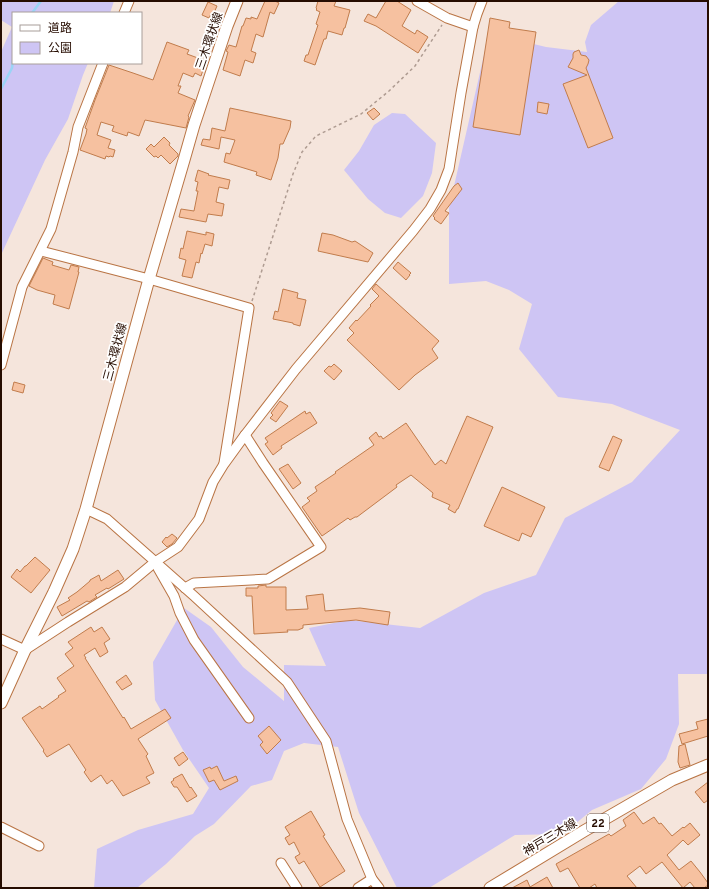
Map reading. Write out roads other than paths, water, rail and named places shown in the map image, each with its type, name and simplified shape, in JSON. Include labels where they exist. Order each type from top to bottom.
[{"type":"main road","name":"三木環状線","points":[[1,703],[73,549],[86,509],[149,279],[194,125],[227,26],[237,1]]},
{"type":"main road","name":"神戸三木線","points":[[490,888],[672,780],[708,765]]},
{"type":"street","points":[[124,12],[129,1]]},
{"type":"street","points":[[417,1],[447,18],[473,27]]},
{"type":"street","points":[[1,639],[25,650],[125,587],[155,562],[178,547],[199,519],[213,482],[245,435],[296,369],[413,231],[430,209],[441,190],[449,169],[473,27],[482,1]]},
{"type":"street","points":[[1,365],[22,287],[51,229],[73,152],[78,128],[103,64]]},
{"type":"street","points":[[41,251],[149,279],[249,308],[224,464]]},
{"type":"street","points":[[185,588],[194,583],[268,579],[322,546],[263,464],[245,435]]},
{"type":"street","points":[[86,509],[107,519],[185,588],[287,682],[326,740],[346,819],[372,879],[379,888]]},
{"type":"street","points":[[155,562],[174,596],[180,613],[194,640],[249,718]]},
{"type":"street","points":[[1,827],[40,846]]},
{"type":"street","points":[[281,863],[297,888]]},
{"type":"street","points":[[358,888],[372,879]]},
{"type":"waterway","points":[[33,12],[41,1]]},
{"type":"waterway","points":[[1,89],[12,68],[12,64]]}]
